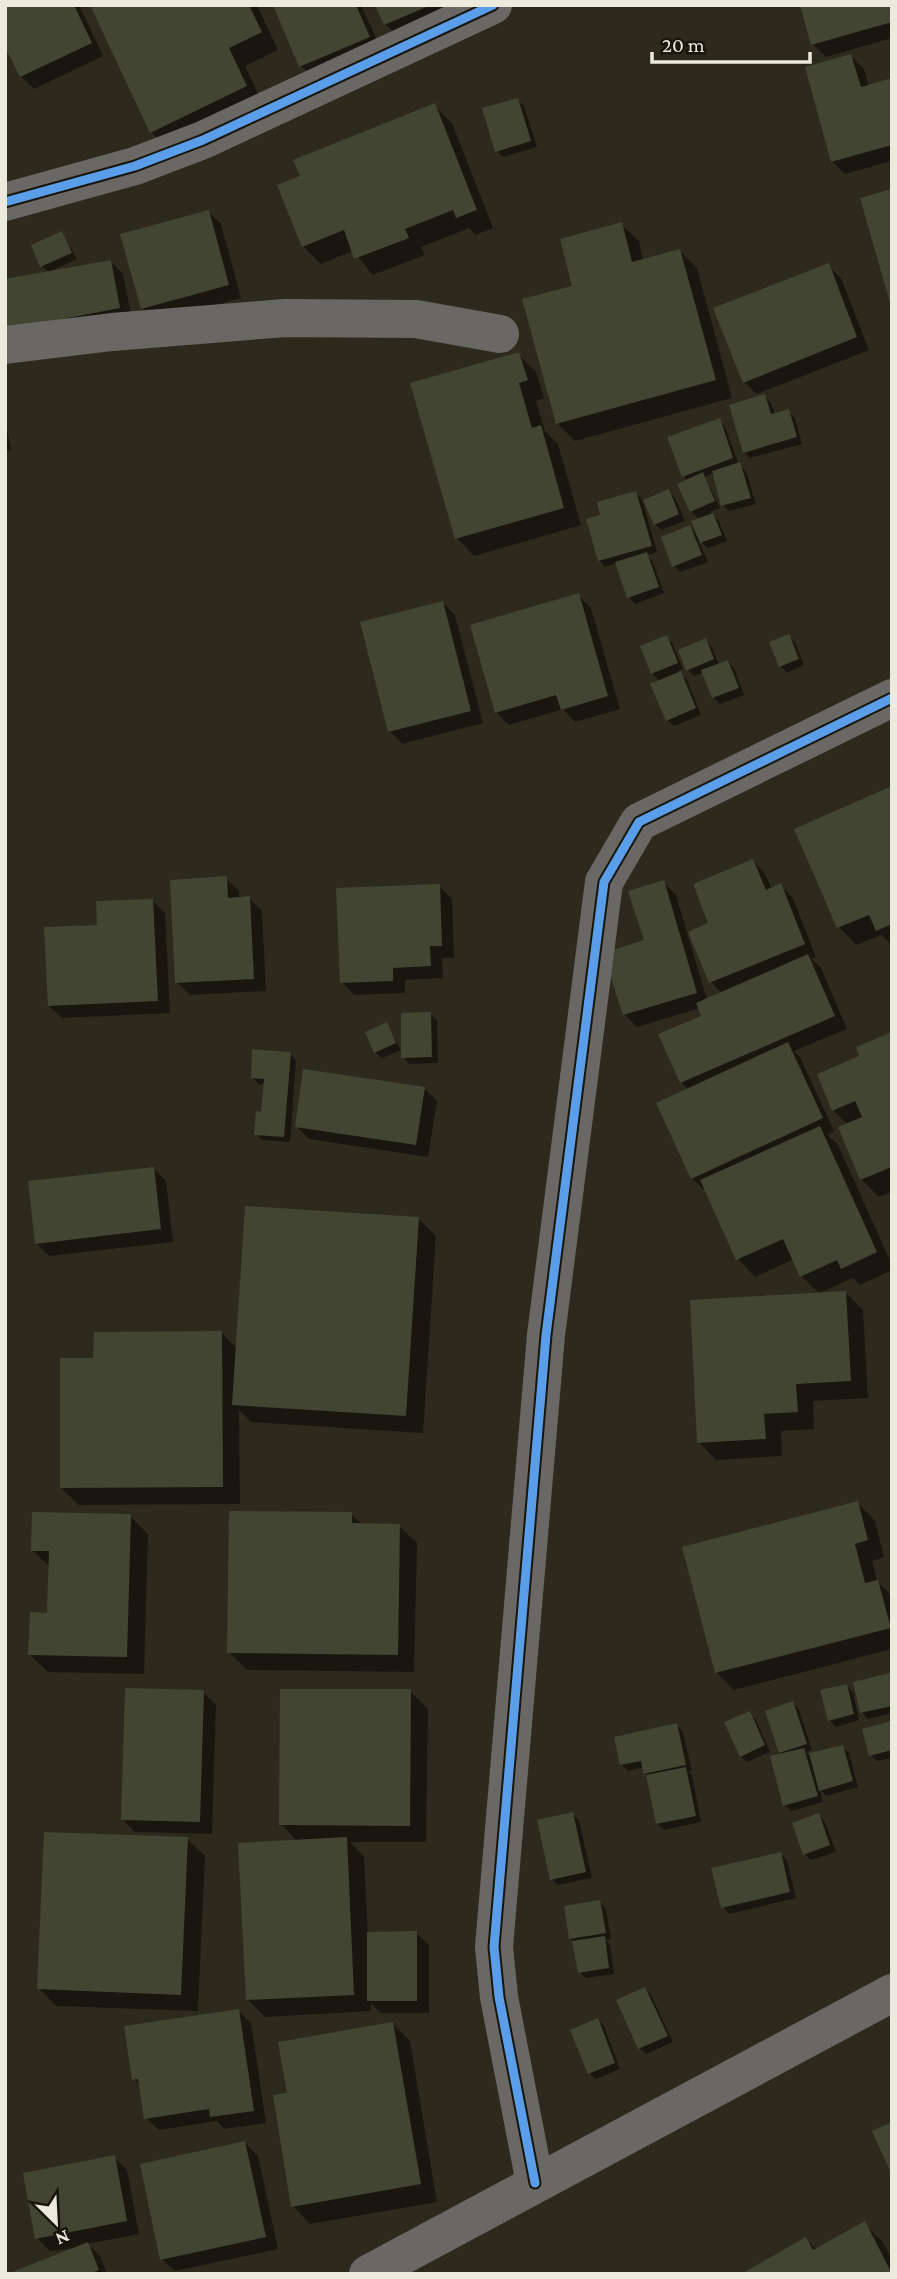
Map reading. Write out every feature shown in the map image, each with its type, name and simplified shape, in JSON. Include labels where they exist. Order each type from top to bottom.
[{"type":"street","points":[[5,202],[135,166],[204,140],[493,5]]},
{"type":"street","points":[[5,345],[112,332],[285,318],[416,319],[500,334]]},
{"type":"street","points":[[535,2183],[499,1997],[494,1947],[546,1335],[604,882],[639,822],[892,698]]},
{"type":"street","points":[[368,2274],[892,1993]]},
{"type":"building","points":[[5,5],[74,5],[92,43],[20,77],[5,47]]},
{"type":"building","points":[[90,5],[249,5],[262,32],[229,48],[247,86],[150,133]]},
{"type":"building","points":[[273,5],[356,5],[370,37],[299,67]]},
{"type":"building","points":[[375,5],[431,5],[384,25]]},
{"type":"building","points":[[800,5],[892,5],[892,22],[811,45]]},
{"type":"building","points":[[851,54],[861,87],[892,78],[892,145],[831,162],[805,67]]},
{"type":"building","points":[[518,98],[531,141],[495,152],[482,108]]},
{"type":"building","points":[[435,103],[477,210],[456,218],[453,210],[405,229],[409,238],[354,259],[344,230],[302,247],[277,185],[300,176],[293,160]]},
{"type":"building","points":[[892,189],[892,306],[891,306],[860,198]]},
{"type":"building","points":[[209,210],[229,285],[141,309],[120,234]]},
{"type":"building","points":[[622,222],[632,262],[680,249],[716,380],[556,424],[522,299],[572,286],[560,239]]},
{"type":"building","points":[[62,231],[72,253],[40,267],[31,245]]},
{"type":"building","points":[[111,260],[120,308],[5,330],[5,279]]},
{"type":"building","points":[[829,263],[857,337],[743,383],[713,308]]},
{"type":"building","points":[[519,352],[528,380],[519,383],[532,428],[541,425],[564,508],[455,539],[410,383]]},
{"type":"building","points":[[765,394],[771,414],[789,409],[797,437],[743,453],[729,405]]},
{"type":"building","points":[[720,418],[733,458],[682,477],[667,437]]},
{"type":"building","points":[[740,462],[751,498],[721,506],[712,471]]},
{"type":"building","points":[[703,472],[715,501],[690,512],[677,484]]},
{"type":"building","points":[[669,489],[679,514],[654,525],[643,500]]},
{"type":"building","points":[[636,491],[652,546],[598,561],[586,519],[600,515],[597,502]]},
{"type":"building","points":[[713,513],[722,535],[700,543],[691,521]]},
{"type":"building","points":[[690,525],[702,555],[672,567],[661,537]]},
{"type":"building","points":[[647,552],[659,587],[627,598],[615,562]]},
{"type":"building","points":[[579,593],[608,696],[561,710],[556,695],[495,713],[470,625]]},
{"type":"building","points":[[443,601],[471,711],[388,732],[360,622]]},
{"type":"building","points":[[789,634],[799,659],[779,667],[769,642]]},
{"type":"building","points":[[667,635],[678,663],[651,674],[640,646]]},
{"type":"building","points":[[706,638],[714,659],[686,671],[678,650]]},
{"type":"building","points":[[728,660],[739,688],[712,698],[701,670]]},
{"type":"building","points":[[681,671],[696,708],[666,721],[650,684]]},
{"type":"building","points":[[892,786],[892,924],[876,931],[869,915],[837,928],[794,829]]},
{"type":"building","points":[[753,859],[766,890],[781,883],[805,944],[709,983],[688,932],[708,923],[693,884]]},
{"type":"building","points":[[227,876],[228,898],[250,896],[254,979],[175,983],[170,880]]},
{"type":"building","points":[[664,880],[697,993],[623,1015],[603,953],[644,940],[628,891]]},
{"type":"building","points":[[440,884],[442,946],[430,946],[431,966],[393,968],[393,981],[340,983],[336,888]]},
{"type":"building","points":[[153,899],[158,1001],[48,1006],[44,927],[97,925],[96,901]]},
{"type":"building","points":[[808,954],[835,1016],[680,1083],[658,1034],[701,1016],[696,1003]]},
{"type":"building","points":[[431,1012],[432,1057],[401,1058],[401,1013]]},
{"type":"building","points":[[387,1022],[396,1043],[374,1053],[365,1032]]},
{"type":"building","points":[[892,1032],[892,1167],[860,1180],[838,1127],[862,1117],[855,1101],[832,1111],[817,1074],[859,1056],[856,1047]]},
{"type":"building","points":[[788,1042],[823,1118],[691,1179],[656,1103]]},
{"type":"building","points":[[252,1049],[291,1052],[284,1137],[254,1135],[256,1111],[261,1112],[264,1079],[251,1078]]},
{"type":"building","points":[[303,1069],[425,1087],[416,1145],[295,1127]]},
{"type":"building","points":[[820,1126],[877,1252],[841,1269],[837,1260],[800,1277],[783,1239],[736,1260],[700,1180]]},
{"type":"building","points":[[154,1167],[161,1229],[35,1244],[28,1181]]},
{"type":"building","points":[[245,1206],[419,1217],[406,1416],[232,1405]]},
{"type":"building","points":[[846,1291],[851,1381],[796,1384],[798,1412],[764,1414],[766,1439],[697,1443],[690,1300]]},
{"type":"building","points":[[222,1331],[223,1487],[60,1488],[60,1358],[93,1358],[94,1332]]},
{"type":"building","points":[[858,1501],[868,1540],[855,1544],[865,1583],[878,1580],[891,1628],[715,1673],[682,1547]]},
{"type":"building","points":[[229,1511],[352,1512],[352,1523],[400,1524],[398,1655],[227,1653]]},
{"type":"building","points":[[32,1512],[131,1514],[127,1657],[28,1655],[30,1612],[47,1613],[49,1551],[31,1551]]},
{"type":"building","points":[[890,1673],[892,1706],[860,1713],[853,1682]]},
{"type":"building","points":[[847,1684],[854,1714],[828,1721],[820,1690]]},
{"type":"building","points":[[125,1688],[204,1690],[200,1822],[121,1820]]},
{"type":"building","points":[[280,1689],[411,1689],[410,1826],[279,1825]]},
{"type":"building","points":[[793,1701],[807,1744],[779,1753],[765,1711]]},
{"type":"building","points":[[750,1711],[765,1745],[740,1757],[724,1722]]},
{"type":"building","points":[[892,1721],[892,1750],[869,1756],[862,1729]]},
{"type":"building","points":[[677,1723],[686,1765],[643,1774],[641,1761],[620,1765],[614,1737]]},
{"type":"building","points":[[843,1745],[853,1781],[819,1791],[809,1753]]},
{"type":"building","points":[[804,1748],[818,1796],[783,1806],[770,1756]]},
{"type":"building","points":[[686,1767],[696,1816],[656,1824],[646,1775]]},
{"type":"building","points":[[573,1812],[586,1872],[550,1880],[537,1820]]},
{"type":"building","points":[[819,1813],[830,1845],[803,1855],[792,1823]]},
{"type":"building","points":[[44,1832],[188,1837],[181,1995],[37,1989]]},
{"type":"building","points":[[347,1837],[354,1995],[246,2000],[238,1843]]},
{"type":"building","points":[[781,1852],[790,1892],[721,1908],[711,1868]]},
{"type":"building","points":[[600,1900],[606,1933],[569,1939],[564,1906]]},
{"type":"building","points":[[417,1931],[417,2001],[367,2001],[367,1932]]},
{"type":"building","points":[[605,1936],[609,1968],[578,1973],[572,1941]]},
{"type":"building","points":[[645,1987],[668,2036],[638,2049],[616,2000]]},
{"type":"building","points":[[239,2009],[254,2111],[210,2117],[209,2109],[144,2119],[138,2079],[132,2080],[124,2026]]},
{"type":"building","points":[[598,2018],[615,2063],[588,2074],[570,2030]]},
{"type":"building","points":[[393,2022],[421,2184],[291,2207],[273,2095],[287,2093],[278,2042]]},
{"type":"building","points":[[892,2122],[892,2175],[872,2131]]},
{"type":"building","points":[[245,2141],[266,2237],[160,2260],[140,2164]]},
{"type":"building","points":[[115,2155],[127,2221],[35,2239],[23,2173]]},
{"type":"building","points":[[865,2221],[892,2274],[741,2274],[806,2237],[813,2250]]},
{"type":"building","points":[[88,2242],[99,2270],[89,2274],[7,2274]]},
{"type":"cycle path","points":[[5,202],[135,166],[203,140],[493,5]]},
{"type":"cycle path","points":[[535,2183],[499,1997],[494,1947],[546,1335],[604,882],[639,822],[892,698]]}]
